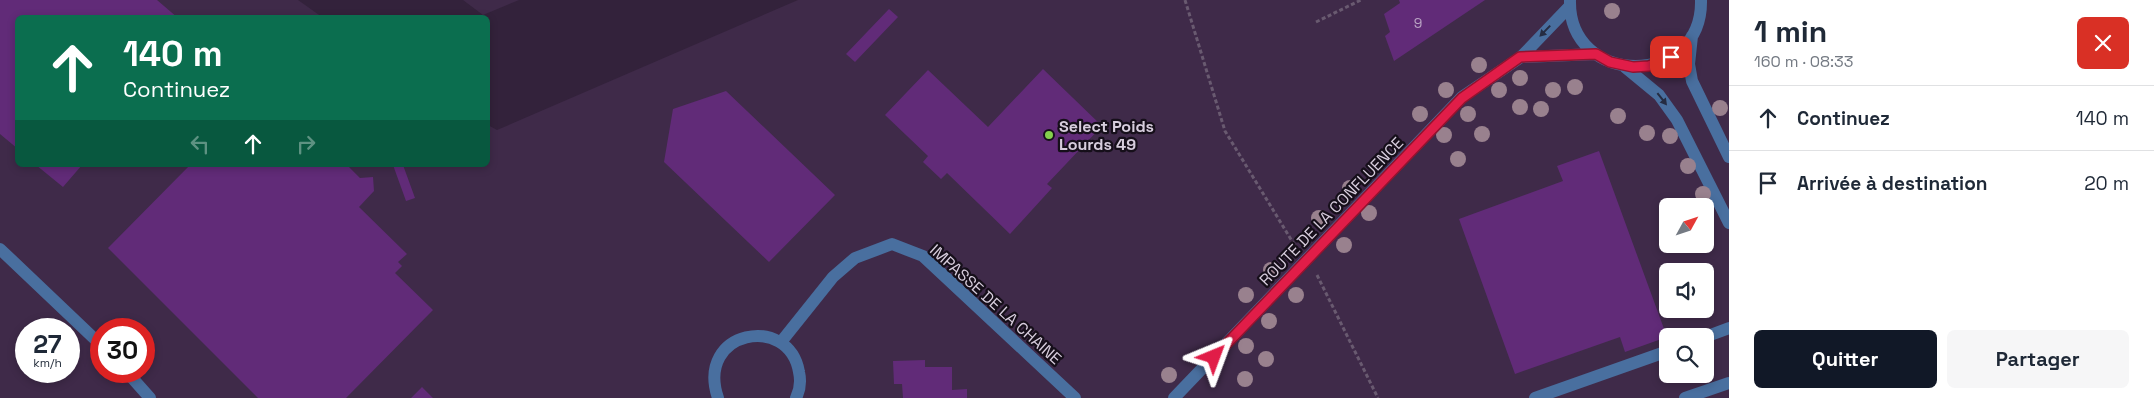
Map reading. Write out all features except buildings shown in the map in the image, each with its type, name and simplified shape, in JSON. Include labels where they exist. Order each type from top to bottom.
[{"type":"street","points":[[1570,3],[1576,29],[1584,43],[1596,54],[1610,62],[1625,66],[1641,67],[1664,61],[1678,52],[1692,34],[1699,20],[1704,2]]},
{"type":"street","name":"ROUTE DE LA CONFLUENCE","points":[[1174,398],[1462,98],[1520,57],[1570,3]]},
{"type":"street","points":[[1692,34],[1689,64],[1692,80],[1729,157]]},
{"type":"street","points":[[1520,57],[1596,54]]},
{"type":"street","points":[[1625,66],[1659,95],[1677,120],[1729,223]]},
{"type":"street","name":"IMPASSE DE LA CHAINE","points":[[780,342],[833,277],[855,258],[892,244],[923,256],[1076,398]]},
{"type":"street","points":[[0,249],[90,335]]},
{"type":"street","points":[[1714,334],[1729,328]]},
{"type":"street","points":[[718,398],[714,386],[714,372],[719,358],[727,347],[739,339],[753,336],[767,337],[780,342],[791,352],[798,365],[801,379],[796,398]]},
{"type":"street","points":[[1535,398],[1659,354]]},
{"type":"street","points":[[137,383],[150,398]]},
{"type":"street","points":[[1685,398],[1729,383]]},
{"type":"path","points":[[1185,0],[1225,131],[1289,238],[1317,276],[1378,398]]},
{"type":"path","points":[[1316,22],[1361,0]]},
{"type":"shaded area","points":[[0,0],[298,0],[319,15],[15,15],[15,167],[490,167],[490,126],[497,130],[798,0],[1729,0],[1729,398],[0,398]]},
{"type":"shaded area","points":[[463,0],[519,0],[483,15]]},
{"type":"place","name":"Select Poids Lourds 49","points":[[1049,135]]},
{"type":"route","points":[[1214,357],[1462,98],[1520,57],[1596,54],[1617,65],[1633,67],[1657,64],[1671,57]]}]
